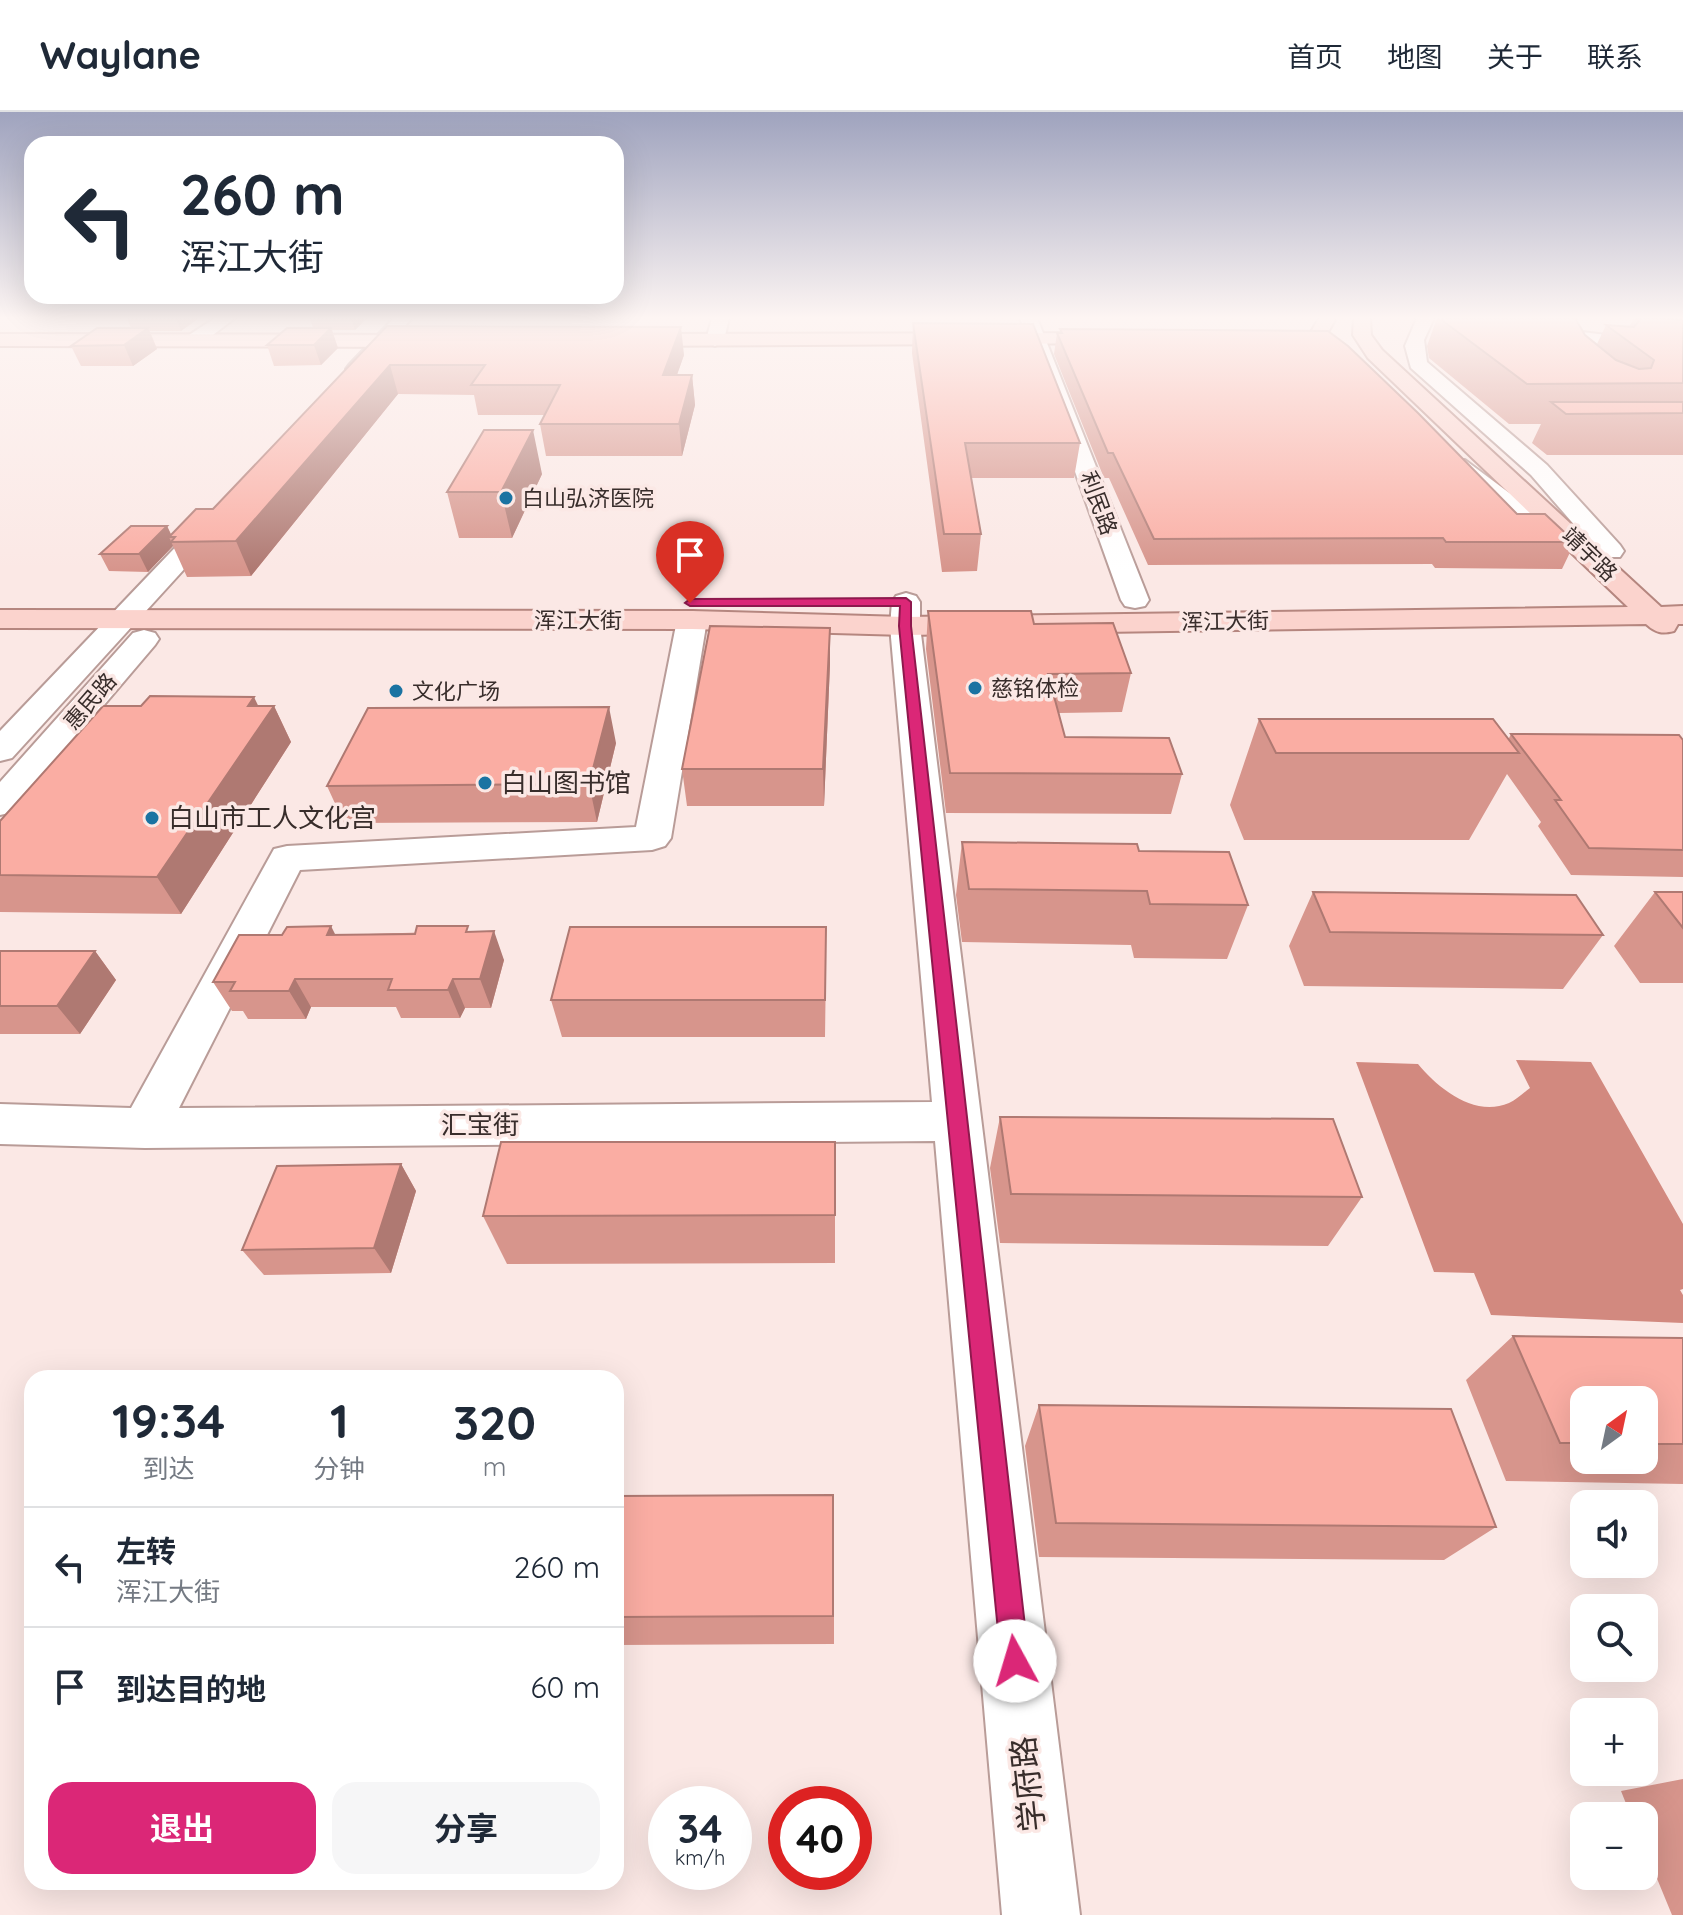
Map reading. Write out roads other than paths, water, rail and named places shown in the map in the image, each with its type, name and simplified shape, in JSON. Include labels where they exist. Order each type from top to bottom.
[{"type":"main road","points":[[1430,402],[1503,467]]},
{"type":"main road","points":[[1438,402],[1503,467]]},
{"type":"main road","name":"靖宇路","points":[[1503,467],[1583,546],[1668,607]]},
{"type":"main road","name":"靖宇路","points":[[1503,467],[1611,551],[1668,607],[1683,643]]},
{"type":"main road","name":"浑江大街","points":[[0,603],[140,614],[692,620],[905,614],[1135,600],[1668,607]]},
{"type":"main road","name":"浑江大街","points":[[0,619],[140,614],[905,614],[1668,607]]},
{"type":"street","name":"利民路","points":[[1062,402],[1135,600]]},
{"type":"street","points":[[1460,402],[1539,470],[1611,551]]},
{"type":"street","points":[[1496,434],[1527,434]]},
{"type":"street","points":[[1440,448],[1461,469],[1499,497],[1583,546]]},
{"type":"street","name":"惠民路","points":[[0,804],[140,614],[233,501]]},
{"type":"street","name":"惠民路","points":[[0,751],[140,614]]},
{"type":"street","name":"学府路","points":[[905,614],[1041,1915]]},
{"type":"street","points":[[145,1128],[287,858],[652,838],[692,620]]},
{"type":"street","name":"汇宝街","points":[[0,1124],[145,1128],[959,1121]]},
{"type":"place","name":"白山弘济医院","points":[[506,498]]},
{"type":"place","name":"慈铭体检","points":[[975,688]]},
{"type":"place","name":"文化广场","points":[[396,691]]},
{"type":"place","name":"白山图书馆","points":[[485,783]]},
{"type":"place","name":"白山市工人文化宫","points":[[152,818]]}]
